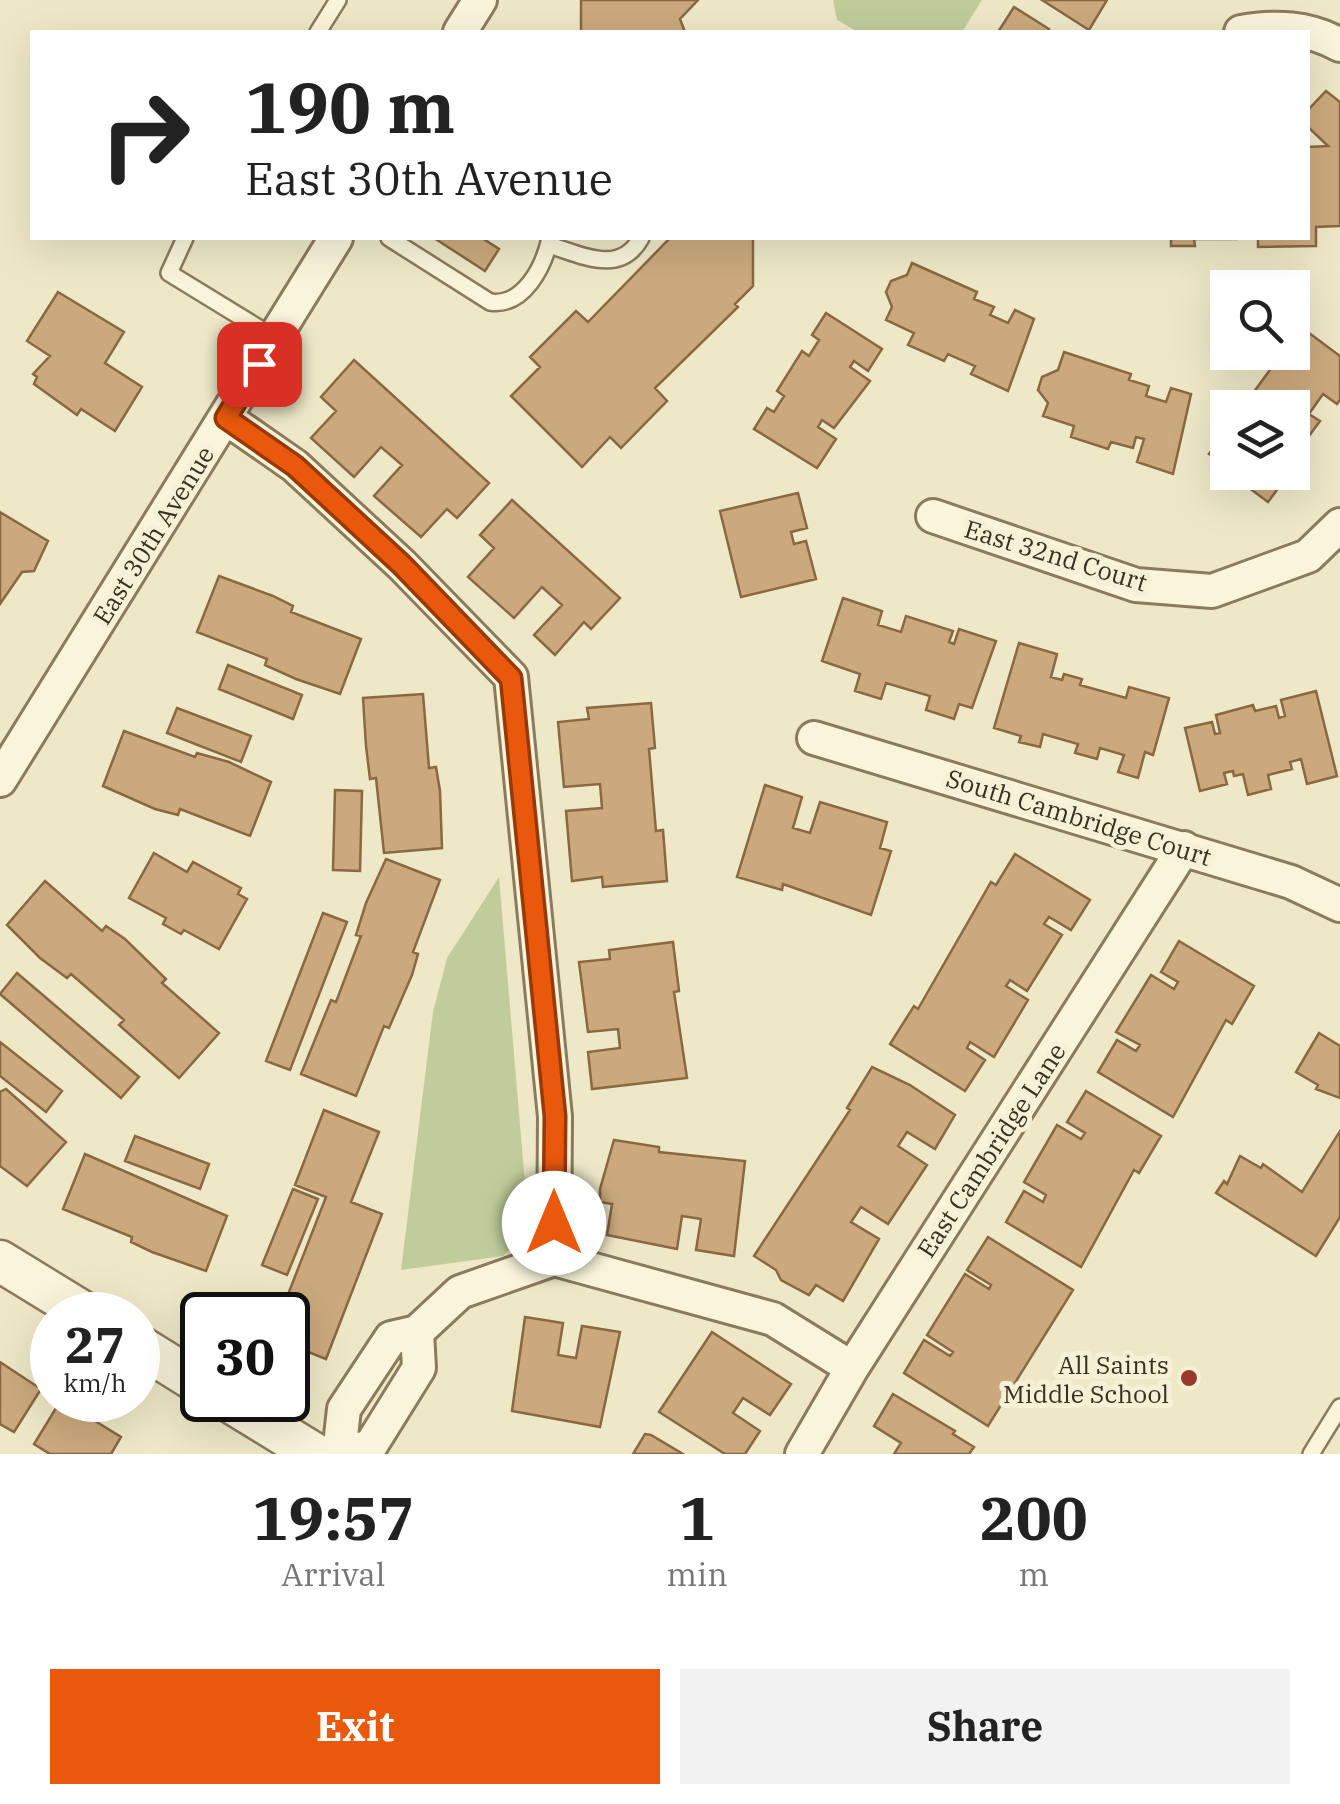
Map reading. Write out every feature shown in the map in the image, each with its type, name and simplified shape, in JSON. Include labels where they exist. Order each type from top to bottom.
[{"type":"street","points":[[461,30],[480,0]]},
{"type":"street","points":[[1252,30],[1273,26],[1296,30]]},
{"type":"street","points":[[1310,32],[1340,45]]},
{"type":"street","name":"East 30th Avenue","points":[[0,780],[335,240]]},
{"type":"street","points":[[226,418],[295,466],[402,565],[511,678],[555,1116],[554,1259]]},
{"type":"street","name":"East 32nd Court","points":[[934,516],[1136,586],[1212,591],[1308,556],[1340,525]]},
{"type":"street","name":"South Cambridge Court","points":[[814,738],[1184,848],[1291,882],[1340,905]]},
{"type":"street","name":"East Cambridge Lane","points":[[802,1454],[852,1368],[1184,848]]},
{"type":"street","points":[[272,1422],[333,1452],[368,1450],[420,1368],[418,1332],[460,1292],[554,1259],[773,1319],[852,1368]]},
{"type":"street","points":[[0,1261],[51,1292]]},
{"type":"lane","points":[[319,30],[338,0]]},
{"type":"lane","points":[[184,240],[169,273],[275,338]]},
{"type":"lane","points":[[391,240],[490,302],[500,303],[520,293],[532,280],[550,241],[608,263],[622,258],[639,240]]},
{"type":"lane","points":[[1311,1454],[1340,1407]]},
{"type":"green space","points":[[833,0],[982,0],[963,30],[854,30],[837,20]]},
{"type":"green space","points":[[499,877],[529,1231],[503,1256],[401,1270],[433,1012],[447,958]]},
{"type":"building","points":[[581,0],[698,0],[680,19],[684,30],[581,30]]},
{"type":"building","points":[[1042,0],[1107,0],[1089,30]]},
{"type":"building","points":[[1014,7],[1049,29],[1048,30],[999,30]]},
{"type":"building","points":[[1326,91],[1340,102],[1340,226],[1316,227],[1316,246],[1258,247],[1258,240],[1310,240],[1310,147],[1328,146],[1310,129],[1310,108]]},
{"type":"building","points":[[437,240],[485,240],[499,249],[485,271]]},
{"type":"building","points":[[668,240],[753,240],[753,286],[735,304],[738,307],[655,388],[667,401],[621,448],[610,437],[582,467],[511,396],[540,367],[530,357],[576,311],[588,322]]},
{"type":"building","points":[[1171,240],[1194,240],[1195,246],[1171,246]]},
{"type":"building","points":[[912,263],[977,292],[974,299],[994,307],[990,315],[1008,323],[1015,310],[1034,319],[1008,391],[971,374],[975,366],[948,354],[944,361],[908,345],[914,333],[886,320],[892,307],[886,292],[891,281],[907,275]]},
{"type":"building","points":[[58,292],[124,332],[105,363],[142,387],[115,431],[81,409],[77,415],[34,384],[37,377],[33,374],[50,356],[27,341]]},
{"type":"building","points":[[826,313],[882,349],[868,371],[854,361],[850,367],[870,381],[834,428],[822,420],[818,427],[836,439],[817,468],[754,429],[767,408],[774,412],[784,396],[777,391],[802,351],[809,356],[819,340],[812,335]]},
{"type":"building","points":[[1310,334],[1340,356],[1337,404],[1323,394],[1310,413],[1310,390],[1255,390],[1270,370],[1310,370]]},
{"type":"building","points":[[1064,352],[1131,374],[1129,380],[1149,386],[1146,396],[1166,402],[1171,388],[1191,394],[1173,474],[1137,462],[1144,439],[1136,437],[1133,448],[1111,442],[1108,449],[1071,437],[1074,426],[1043,416],[1048,403],[1038,390],[1042,377],[1058,370]]},
{"type":"building","points":[[354,360],[489,483],[457,518],[447,509],[421,537],[374,496],[402,465],[381,447],[354,477],[311,438],[336,411],[321,397]]},
{"type":"building","points":[[1310,415],[1320,421],[1310,435]]},
{"type":"building","points":[[1252,490],[1277,490],[1268,502]]},
{"type":"building","points":[[798,493],[807,528],[791,532],[794,544],[806,541],[816,579],[741,597],[720,511]]},
{"type":"building","points":[[512,500],[620,598],[591,629],[584,622],[555,655],[534,635],[562,605],[542,587],[514,618],[468,577],[494,548],[480,535]]},
{"type":"building","points":[[0,512],[48,541],[34,571],[22,572],[0,604]]},
{"type":"building","points":[[219,576],[293,606],[291,612],[361,639],[340,694],[296,679],[265,665],[267,659],[197,632]]},
{"type":"building","points":[[843,598],[882,611],[878,625],[901,632],[906,616],[953,631],[949,642],[954,644],[959,629],[996,641],[972,708],[959,704],[954,719],[926,710],[930,696],[886,683],[881,699],[855,691],[860,674],[822,661]]},
{"type":"building","points":[[1019,643],[1057,654],[1051,677],[1062,680],[1064,674],[1082,679],[1080,685],[1126,698],[1129,687],[1169,698],[1153,755],[1145,752],[1138,778],[1118,772],[1124,755],[1100,748],[1097,759],[1075,753],[1078,744],[1043,734],[1040,747],[1019,742],[1021,736],[994,728]]},
{"type":"building","points":[[228,665],[302,695],[293,719],[219,689]]},
{"type":"building","points":[[1316,691],[1337,776],[1307,784],[1301,759],[1290,762],[1292,769],[1268,775],[1271,789],[1248,795],[1243,774],[1234,776],[1233,771],[1224,773],[1227,784],[1200,791],[1185,728],[1212,722],[1215,734],[1220,733],[1216,715],[1253,705],[1255,711],[1276,706],[1279,718],[1285,716],[1281,700]]},
{"type":"building","points":[[423,694],[429,768],[436,767],[440,791],[442,848],[384,853],[376,778],[370,779],[363,698]]},
{"type":"building","points":[[651,703],[655,748],[649,749],[656,831],[663,830],[667,881],[603,887],[602,877],[572,881],[566,811],[602,808],[600,784],[564,787],[558,722],[589,719],[587,708]]},
{"type":"building","points":[[177,708],[251,736],[241,762],[167,733]]},
{"type":"building","points":[[124,731],[195,757],[197,753],[229,762],[271,782],[250,836],[180,809],[178,815],[155,809],[103,786]]},
{"type":"building","points":[[765,785],[802,797],[793,828],[810,833],[820,802],[887,822],[880,848],[891,851],[871,915],[783,884],[782,890],[737,877]]},
{"type":"building","points":[[335,790],[362,791],[360,871],[333,870]]},
{"type":"building","points":[[154,853],[187,872],[193,862],[241,888],[238,894],[247,899],[219,949],[184,930],[181,934],[163,924],[166,918],[129,898]]},
{"type":"building","points":[[1015,854],[1090,900],[1071,930],[1049,917],[1044,924],[1062,935],[1027,991],[1010,980],[1006,986],[1028,1000],[994,1057],[970,1042],[967,1048],[985,1060],[965,1091],[890,1044],[914,1006],[918,1009],[991,882],[996,885]]},
{"type":"building","points":[[386,859],[440,880],[413,952],[418,954],[412,975],[389,1028],[384,1026],[356,1096],[301,1074],[331,1000],[336,1002],[361,936],[356,935],[366,903]]},
{"type":"building","points":[[45,881],[102,931],[106,926],[125,939],[166,979],[162,983],[219,1033],[179,1078],[119,1025],[124,1020],[71,974],[67,978],[40,958],[7,925]]},
{"type":"building","points":[[323,913],[347,922],[290,1070],[266,1061]]},
{"type":"building","points":[[1179,941],[1254,986],[1232,1024],[1226,1020],[1173,1117],[1098,1072],[1117,1040],[1136,1051],[1140,1045],[1116,1032],[1151,975],[1174,989],[1178,982],[1161,972]]},
{"type":"building","points":[[673,942],[679,991],[674,992],[687,1078],[592,1089],[588,1052],[620,1048],[618,1029],[588,1032],[579,962],[610,959],[609,950]]},
{"type":"building","points":[[17,973],[139,1077],[121,1098],[0,994]]},
{"type":"building","points":[[1319,1033],[1340,1046],[1340,1098],[1316,1089],[1318,1085],[1296,1072]]},
{"type":"building","points":[[0,1042],[62,1091],[46,1112],[0,1076]]},
{"type":"building","points":[[872,1067],[910,1085],[955,1115],[935,1149],[907,1132],[898,1146],[927,1165],[888,1224],[861,1207],[851,1222],[879,1239],[843,1301],[816,1285],[809,1295],[781,1280],[776,1270],[754,1256],[850,1110],[847,1108]]},
{"type":"building","points":[[6,1089],[66,1142],[27,1186],[0,1166],[0,1092]]},
{"type":"building","points":[[1086,1091],[1161,1136],[1139,1173],[1134,1170],[1081,1267],[1006,1222],[1024,1191],[1043,1202],[1046,1195],[1024,1182],[1057,1125],[1081,1139],[1085,1133],[1067,1122]]},
{"type":"building","points":[[324,1110],[379,1132],[351,1202],[382,1214],[326,1359],[310,1353],[310,1292],[289,1292],[326,1197],[295,1185]]},
{"type":"building","points":[[1340,1131],[1340,1217],[1316,1256],[1216,1193],[1224,1181],[1227,1184],[1240,1156],[1261,1168],[1263,1164],[1302,1192]]},
{"type":"building","points":[[135,1136],[209,1164],[200,1189],[125,1161]]},
{"type":"building","points":[[614,1140],[659,1147],[659,1152],[745,1161],[734,1256],[696,1250],[701,1219],[682,1216],[677,1249],[607,1235],[612,1204],[600,1202],[600,1189]]},
{"type":"building","points":[[85,1154],[227,1216],[206,1271],[152,1252],[131,1242],[132,1237],[63,1209]]},
{"type":"building","points":[[293,1189],[318,1199],[287,1275],[262,1265]]},
{"type":"building","points":[[988,1237],[1073,1290],[988,1426],[904,1373],[924,1340],[950,1356],[953,1352],[927,1335],[965,1274],[989,1289],[991,1285],[967,1270]]},
{"type":"building","points":[[525,1317],[563,1323],[558,1355],[576,1358],[582,1326],[620,1332],[600,1427],[512,1411]]},
{"type":"building","points":[[712,1332],[791,1384],[770,1415],[743,1398],[733,1413],[760,1431],[745,1454],[725,1454],[659,1412]]},
{"type":"building","points":[[0,1362],[30,1382],[30,1407],[14,1432],[0,1424]]},
{"type":"building","points":[[893,1394],[955,1431],[953,1434],[974,1447],[969,1454],[894,1454],[901,1443],[874,1426]]},
{"type":"building","points":[[48,1422],[97,1422],[121,1437],[111,1454],[50,1454],[34,1444]]},
{"type":"building","points":[[645,1434],[651,1435],[683,1454],[633,1454]]},
{"type":"place","name":"All Saints Middle School","points":[[1189,1378]]},
{"type":"route","points":[[259,364],[226,418],[295,466],[402,565],[511,678],[555,1116],[554,1223]]}]
